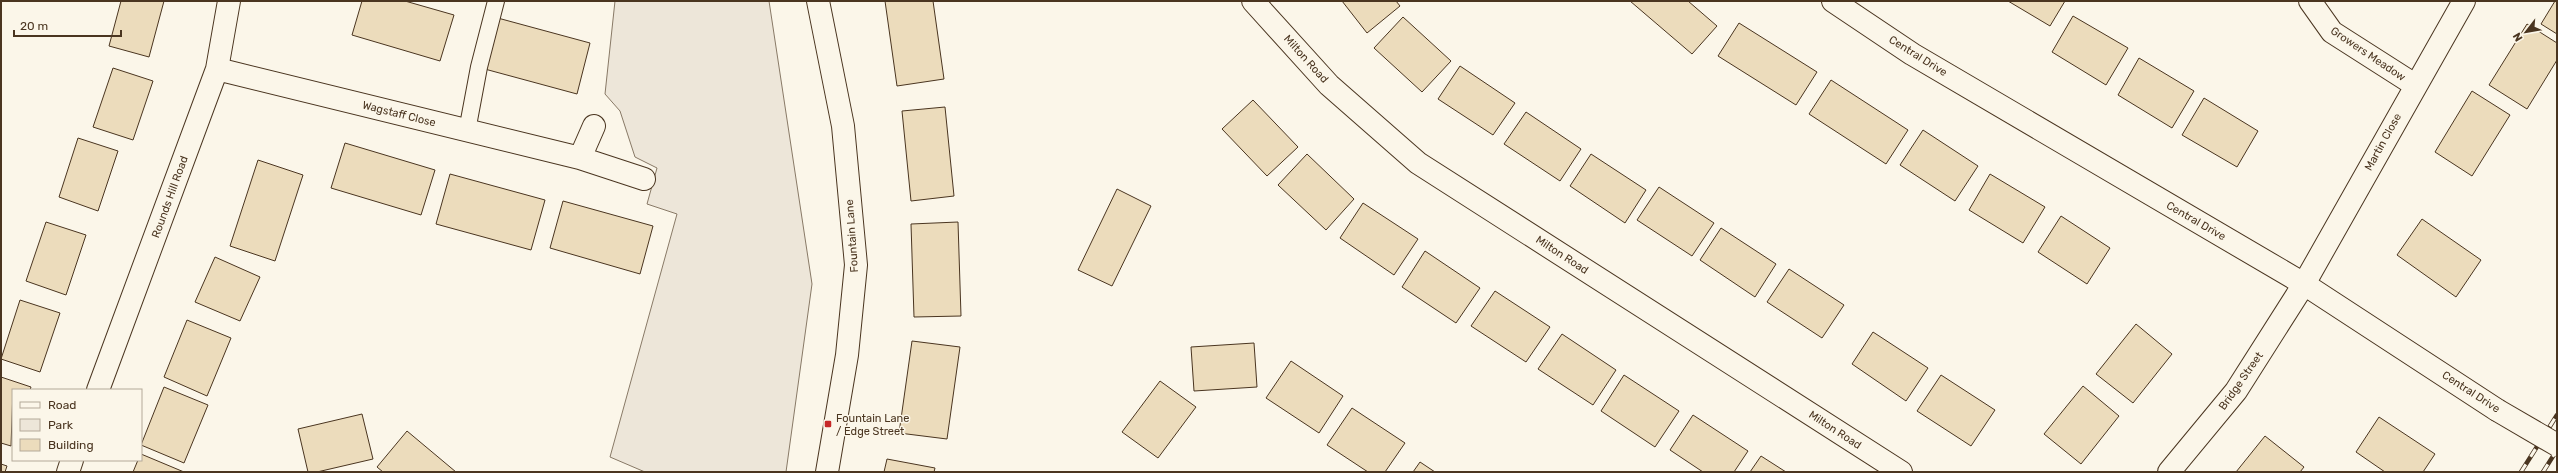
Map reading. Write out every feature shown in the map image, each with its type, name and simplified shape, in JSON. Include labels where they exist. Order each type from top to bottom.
[{"type":"street","name":"Rounds Hill Road","points":[[98,389],[217,69],[229,1]]},
{"type":"street","name":"Fountain Lane","points":[[818,1],[843,126],[856,265],[846,355],[827,472]]},
{"type":"street","name":"Milton Road","points":[[1253,1],[1329,85],[1418,163],[1901,472]]},
{"type":"street","name":"Central Drive","points":[[1833,1],[1912,54],[2304,284],[2497,410],[2557,445]]},
{"type":"street","name":"Growers Meadow","points":[[2310,1],[2332,32],[2415,85]]},
{"type":"street","name":"Martin Close","points":[[2304,284],[2415,85],[2464,1]]},
{"type":"street","name":"Wagstaff Close","points":[[217,69],[580,158],[644,179]]},
{"type":"street","points":[[580,158],[594,126]]},
{"type":"street","name":"Bridge Street","points":[[2169,472],[2236,391],[2304,284]]},
{"type":"street","points":[[68,472],[72,461]]},
{"type":"lane","points":[[467,130],[479,67],[496,1]]},
{"type":"green space","points":[[615,1],[769,1],[812,284],[786,472],[645,472],[610,457],[677,214],[647,204],[657,168],[635,157],[620,111],[605,94]]},
{"type":"building","points":[[121,1],[164,1],[149,57],[109,46]]},
{"type":"building","points":[[362,1],[405,1],[454,15],[440,61],[352,35]]},
{"type":"building","points":[[885,1],[933,1],[944,79],[897,86]]},
{"type":"building","points":[[1342,1],[1396,1],[1400,6],[1367,33]]},
{"type":"building","points":[[1630,1],[1688,1],[1717,26],[1692,54]]},
{"type":"building","points":[[2008,1],[2065,1],[2050,26]]},
{"type":"building","points":[[2555,1],[2557,1],[2557,34],[2541,24]]},
{"type":"building","points":[[2073,16],[2128,48],[2106,85],[2052,52]]},
{"type":"building","points":[[494,17],[590,43],[577,94],[481,68]]},
{"type":"building","points":[[1403,17],[1451,61],[1422,92],[1374,48]]},
{"type":"building","points":[[1739,23],[1817,72],[1796,105],[1718,56]]},
{"type":"building","points":[[2527,24],[2557,43],[2557,60],[2527,109],[2489,85]]},
{"type":"building","points":[[2139,58],[2194,91],[2172,128],[2118,95]]},
{"type":"building","points":[[1460,66],[1515,103],[1493,135],[1438,99]]},
{"type":"building","points":[[113,68],[153,81],[133,140],[93,127]]},
{"type":"building","points":[[1831,80],[1908,130],[1886,164],[1809,114]]},
{"type":"building","points":[[2472,91],[2510,115],[2472,176],[2435,152]]},
{"type":"building","points":[[2204,98],[2258,131],[2237,167],[2182,135]]},
{"type":"building","points":[[1253,100],[1298,147],[1267,176],[1222,129]]},
{"type":"building","points":[[945,107],[954,196],[911,201],[902,111]]},
{"type":"building","points":[[1526,112],[1581,149],[1560,181],[1504,144]]},
{"type":"building","points":[[1923,130],[1978,166],[1955,201],[1900,165]]},
{"type":"building","points":[[78,138],[118,151],[98,211],[59,197]]},
{"type":"building","points":[[345,143],[435,170],[421,215],[331,188]]},
{"type":"building","points":[[1307,154],[1354,199],[1326,230],[1278,185]]},
{"type":"building","points":[[1591,154],[1646,190],[1625,223],[1570,186]]},
{"type":"building","points":[[258,160],[303,175],[275,261],[230,246]]},
{"type":"building","points":[[450,174],[545,200],[531,250],[436,224]]},
{"type":"building","points":[[1990,174],[2045,207],[2023,243],[1969,210]]},
{"type":"building","points":[[1659,187],[1714,223],[1692,256],[1637,220]]},
{"type":"building","points":[[1117,189],[1151,206],[1112,286],[1078,270]]},
{"type":"building","points":[[563,201],[653,226],[640,274],[550,248]]},
{"type":"building","points":[[1363,203],[1418,239],[1394,275],[1340,238]]},
{"type":"building","points":[[2061,216],[2110,248],[2087,284],[2038,252]]},
{"type":"building","points":[[2422,219],[2481,260],[2456,297],[2397,255]]},
{"type":"building","points":[[46,222],[86,235],[66,295],[26,281]]},
{"type":"building","points":[[958,222],[961,316],[914,317],[911,224]]},
{"type":"building","points":[[1721,228],[1776,264],[1755,297],[1700,260]]},
{"type":"building","points":[[1425,251],[1480,288],[1456,323],[1402,287]]},
{"type":"building","points":[[215,257],[260,277],[240,321],[195,302]]},
{"type":"building","points":[[1789,269],[1844,305],[1822,338],[1767,302]]},
{"type":"building","points":[[1495,291],[1550,327],[1526,362],[1471,326]]},
{"type":"building","points":[[20,300],[60,313],[40,372],[1,359]]},
{"type":"building","points":[[187,320],[231,338],[207,396],[164,377]]},
{"type":"building","points":[[2136,324],[2172,354],[2133,403],[2096,374]]},
{"type":"building","points":[[1873,332],[1928,368],[1906,401],[1852,364]]},
{"type":"building","points":[[1562,334],[1616,370],[1593,405],[1538,369]]},
{"type":"building","points":[[912,341],[960,347],[947,439],[899,433]]},
{"type":"building","points":[[1254,343],[1257,387],[1194,391],[1191,347]]},
{"type":"building","points":[[1291,361],[1343,396],[1319,433],[1266,398]]},
{"type":"building","points":[[1624,375],[1679,411],[1655,447],[1601,411]]},
{"type":"building","points":[[1941,375],[1995,410],[1971,446],[1917,411]]},
{"type":"building","points":[[1,377],[31,387],[30,389],[12,389],[11,446],[1,443]]},
{"type":"building","points":[[1160,381],[1196,407],[1158,458],[1122,432]]},
{"type":"building","points":[[2083,386],[2119,416],[2081,464],[2044,434]]},
{"type":"building","points":[[164,387],[208,405],[184,463],[142,445]]},
{"type":"building","points":[[1352,408],[1405,443],[1385,472],[1368,472],[1327,445]]},
{"type":"building","points":[[362,414],[373,459],[317,472],[308,472],[298,429]]},
{"type":"building","points":[[1693,415],[1748,451],[1734,472],[1703,472],[1670,450]]},
{"type":"building","points":[[2379,417],[2435,454],[2423,472],[2385,472],[2356,452]]},
{"type":"building","points":[[407,431],[456,472],[383,472],[377,467]]},
{"type":"building","points":[[2265,436],[2304,467],[2300,472],[2236,472]]},
{"type":"building","points":[[142,454],[184,472],[133,472],[138,461],[142,461]]},
{"type":"building","points":[[1761,456],[1786,472],[1750,472]]},
{"type":"building","points":[[887,459],[935,468],[934,472],[884,472]]},
{"type":"building","points":[[1420,462],[1435,472],[1413,472]]},
{"type":"building","points":[[1,464],[7,466],[5,472],[1,472]]},
{"type":"railway","points":[[2521,472],[2557,415]]},
{"type":"railway","points":[[2543,472],[2557,450]]},
{"type":"place","name":"Fountain Lane / Edge Street","points":[[828,424]]}]
